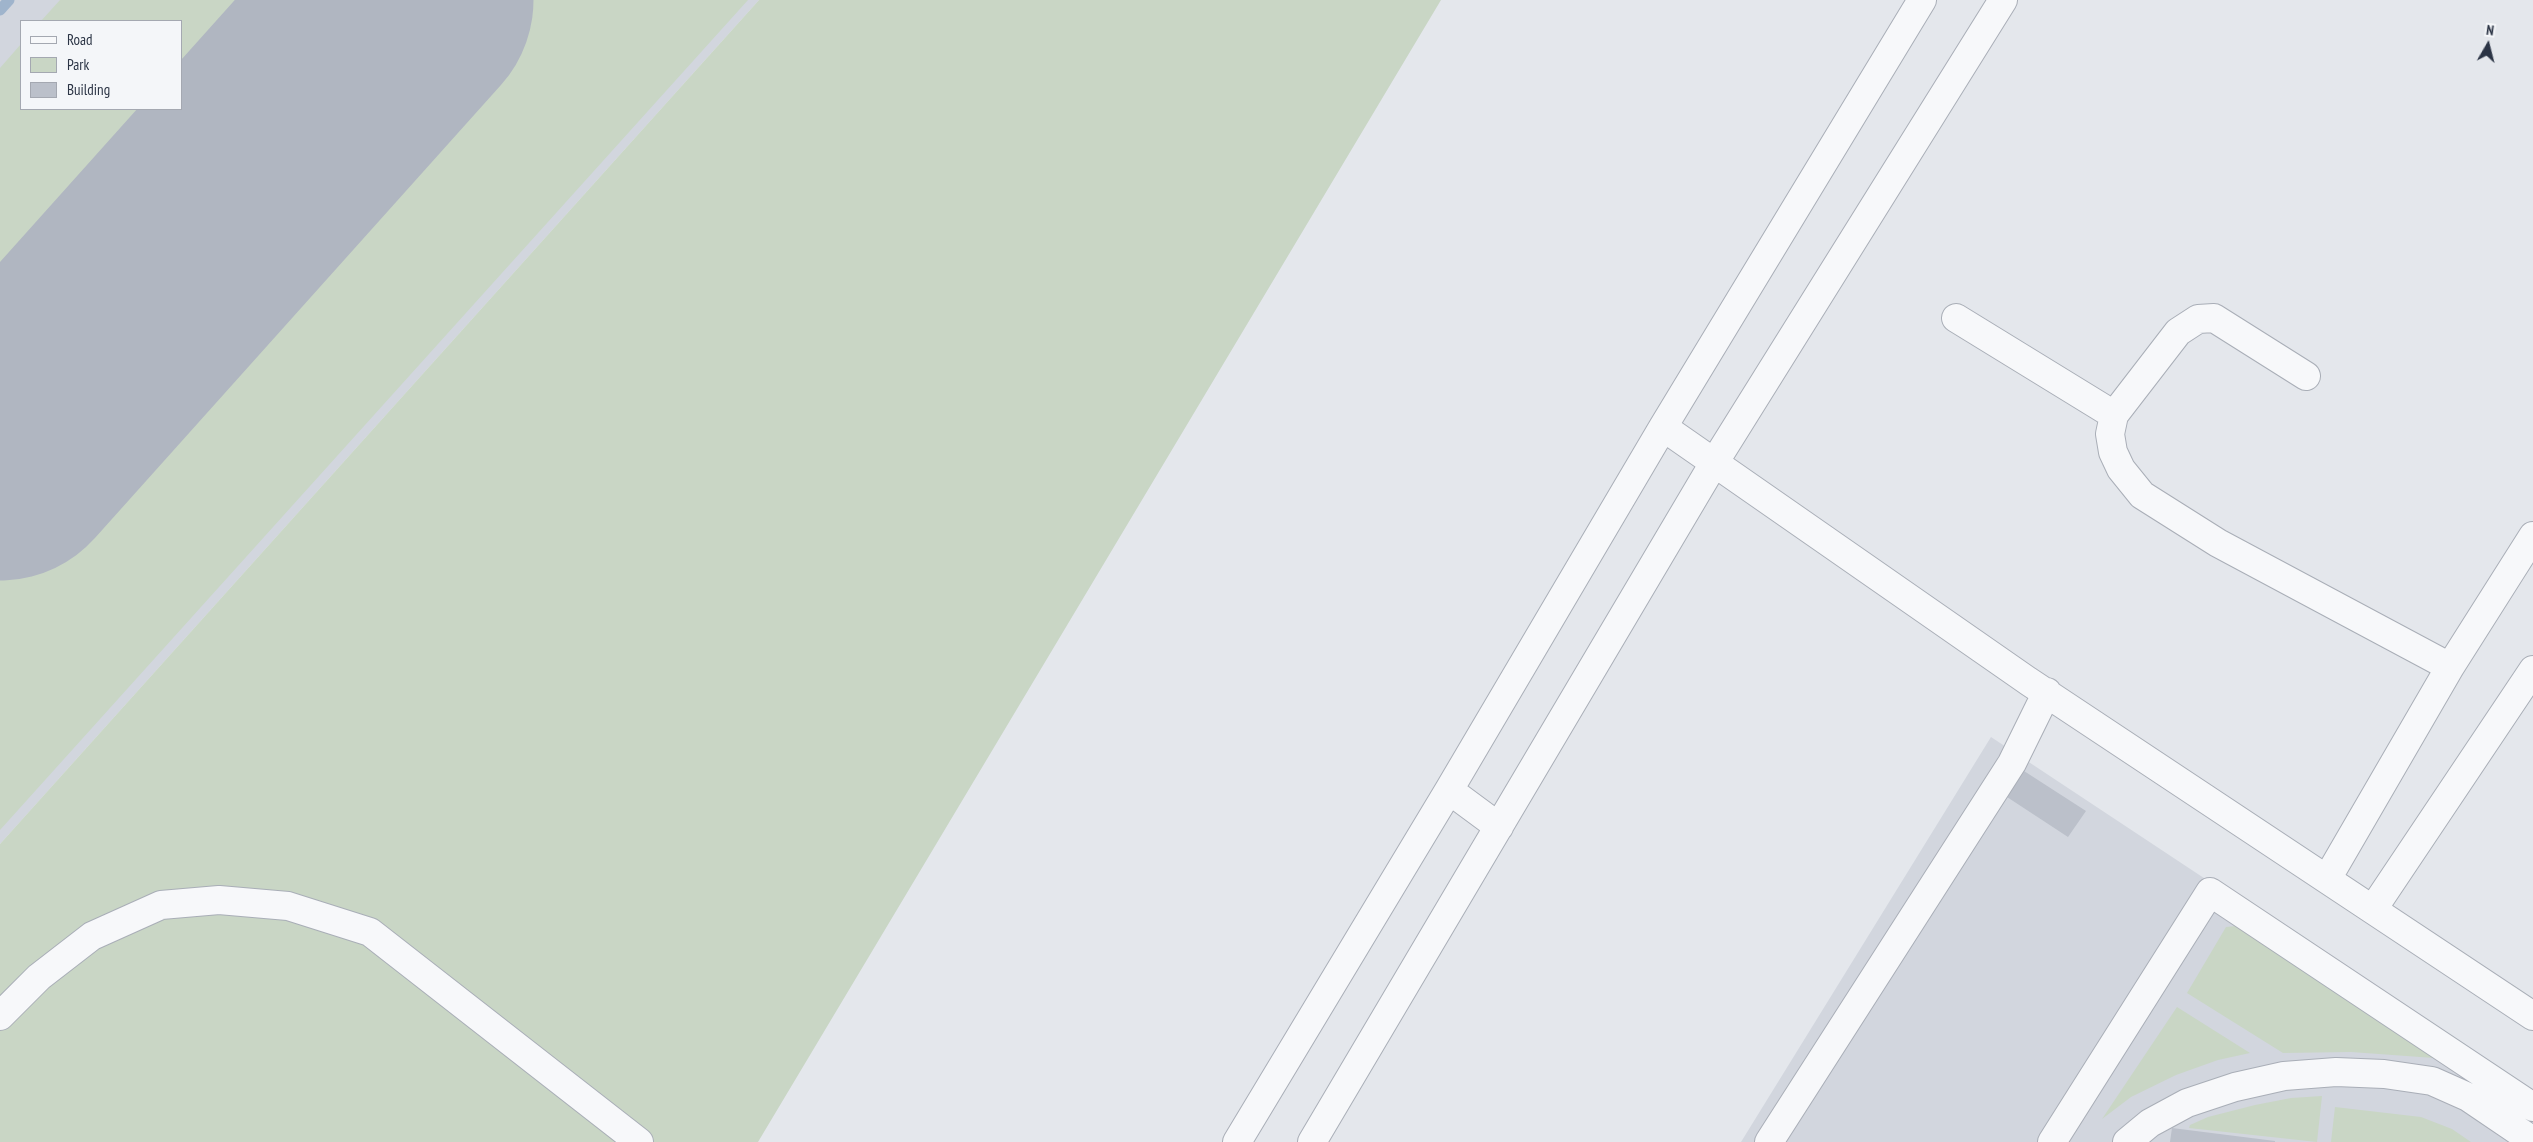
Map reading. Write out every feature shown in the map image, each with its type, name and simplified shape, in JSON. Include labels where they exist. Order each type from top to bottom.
[{"type":"street","points":[[1237,1142],[1449,790],[1663,427],[1922,0]]},
{"type":"street","points":[[1312,1142],[1714,463],[2003,0]]},
{"type":"street","points":[[1956,318],[2114,415]]},
{"type":"street","points":[[2306,376],[2214,318],[2198,319],[2178,332],[2114,415],[2110,434],[2113,452],[2129,483],[2142,495],[2218,543],[2450,667]]},
{"type":"street","points":[[1663,427],[2047,692],[2533,1016]]},
{"type":"street","points":[[2326,879],[2450,667],[2533,536]]},
{"type":"street","points":[[2373,909],[2533,670]]},
{"type":"street","points":[[1769,1142],[2012,763],[2047,692]]},
{"type":"street","points":[[1449,790],[1499,826]]},
{"type":"street","points":[[2052,1142],[2210,892],[2533,1107]]},
{"type":"street","points":[[0,1016],[39,977],[92,936],[161,905],[220,900],[288,906],[370,932],[639,1142]]},
{"type":"street","points":[[2127,1142],[2150,1123],[2187,1103],[2235,1086],[2284,1076],[2336,1072],[2384,1074],[2432,1081],[2468,1097],[2533,1141]]},
{"type":"shaded area","points":[[0,0],[759,0],[0,844]]},
{"type":"shaded area","points":[[1991,737],[2533,1096],[2533,1142],[1741,1142]]},
{"type":"green space","points":[[60,0],[305,0],[0,340],[0,68],[20,45],[20,110],[182,110],[182,20],[42,20]]},
{"type":"green space","points":[[507,0],[748,0],[0,830],[0,566]]},
{"type":"green space","points":[[759,0],[1441,0],[758,1142],[0,1142],[0,844]]},
{"type":"green space","points":[[2236,926],[2434,1058],[2351,1052],[2283,1053],[2187,993],[2226,927]]},
{"type":"green space","points":[[2177,1007],[2250,1053],[2218,1060],[2176,1075],[2131,1097],[2102,1119]]},
{"type":"green space","points":[[2322,1096],[2317,1142],[2189,1128],[2190,1125],[2208,1117],[2255,1105],[2291,1098]]},
{"type":"green space","points":[[2335,1107],[2421,1117],[2452,1129],[2471,1142],[2331,1142]]},
{"type":"building","points":[[2024,771],[2086,811],[2068,837],[2007,797]]},
{"type":"building","points":[[2172,1128],[2275,1141],[2275,1142],[2170,1142]]},
{"type":"waterway","points":[[0,10],[9,0]]},
{"type":"runway","points":[[0,453],[406,0]]}]
